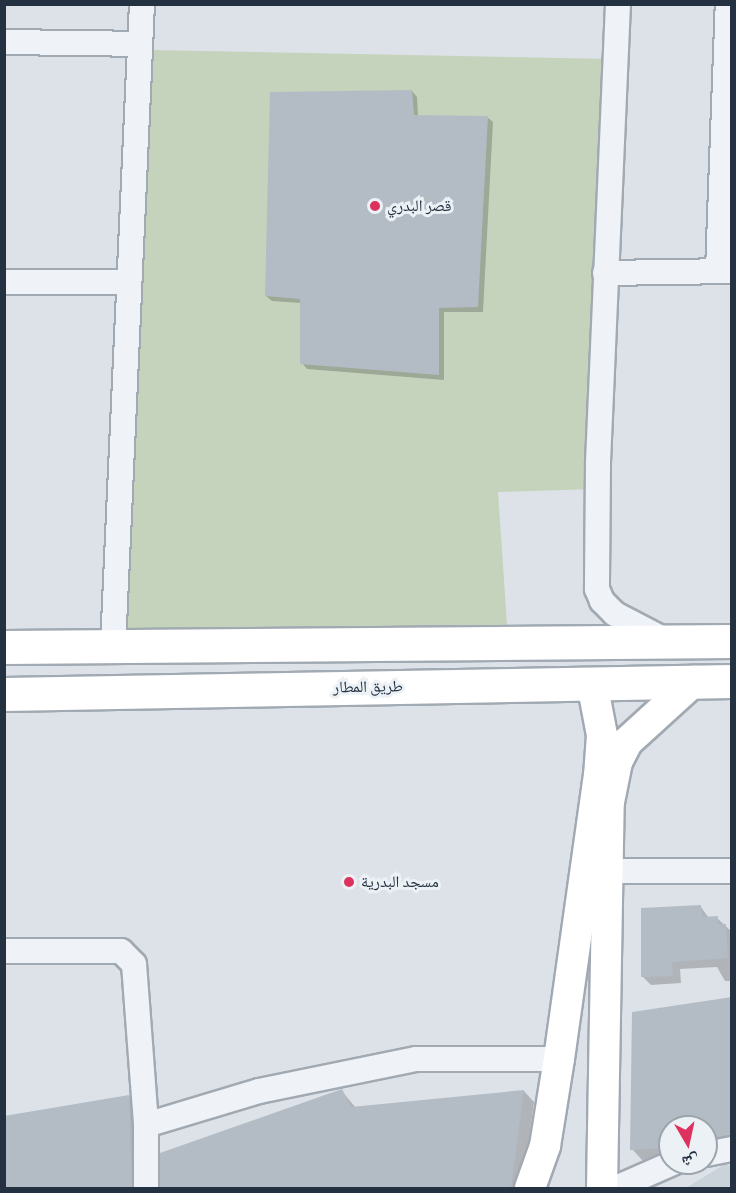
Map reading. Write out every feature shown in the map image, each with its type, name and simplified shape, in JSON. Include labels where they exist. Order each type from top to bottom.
[{"type":"highway","points":[[4,647],[732,641]]},
{"type":"highway","name":"طريق المطار","points":[[4,694],[732,681]]},
{"type":"main road","points":[[530,1188],[544,1146],[617,762],[640,727],[694,681]]},
{"type":"main road","points":[[592,683],[602,752],[598,871],[602,1188]]},
{"type":"street","points":[[113,647],[142,4]]},
{"type":"street","points":[[618,4],[605,273],[597,589],[602,601],[615,614],[669,642]]},
{"type":"street","points":[[605,273],[725,271],[728,4]]},
{"type":"street","points":[[4,42],[140,44]]},
{"type":"street","points":[[4,282],[129,282]]},
{"type":"street","points":[[598,871],[732,871]]},
{"type":"street","points":[[4,951],[121,951],[134,964],[146,1125],[146,1188]]},
{"type":"street","points":[[146,1125],[259,1091],[416,1059],[559,1059]]},
{"type":"street","points":[[616,1188],[658,1170]]},
{"type":"shaded area","points":[[725,1164],[731,1166],[731,1188],[686,1188],[707,1175],[718,1175],[718,1168]]},
{"type":"green space","points":[[148,50],[611,59],[596,489],[498,492],[508,639],[117,642]]},
{"type":"building","name":"قصر البدري","points":[[412,90],[414,115],[488,116],[478,307],[439,308],[439,375],[300,364],[300,299],[265,296],[270,92]]},
{"type":"building","points":[[701,905],[702,917],[718,916],[718,924],[726,924],[728,958],[672,962],[673,976],[641,977],[641,908]]},
{"type":"building","points":[[732,997],[732,1135],[718,1137],[718,1115],[658,1115],[658,1149],[630,1150],[632,1012]]},
{"type":"building","points":[[342,1089],[351,1107],[524,1090],[511,1188],[160,1188],[160,1153]]},
{"type":"building","points":[[129,1095],[132,1188],[4,1188],[4,1116]]},
{"type":"place","name":"قصر البدري","points":[[375,206]]},
{"type":"place","name":"مسجد البدرية","points":[[349,882]]}]
